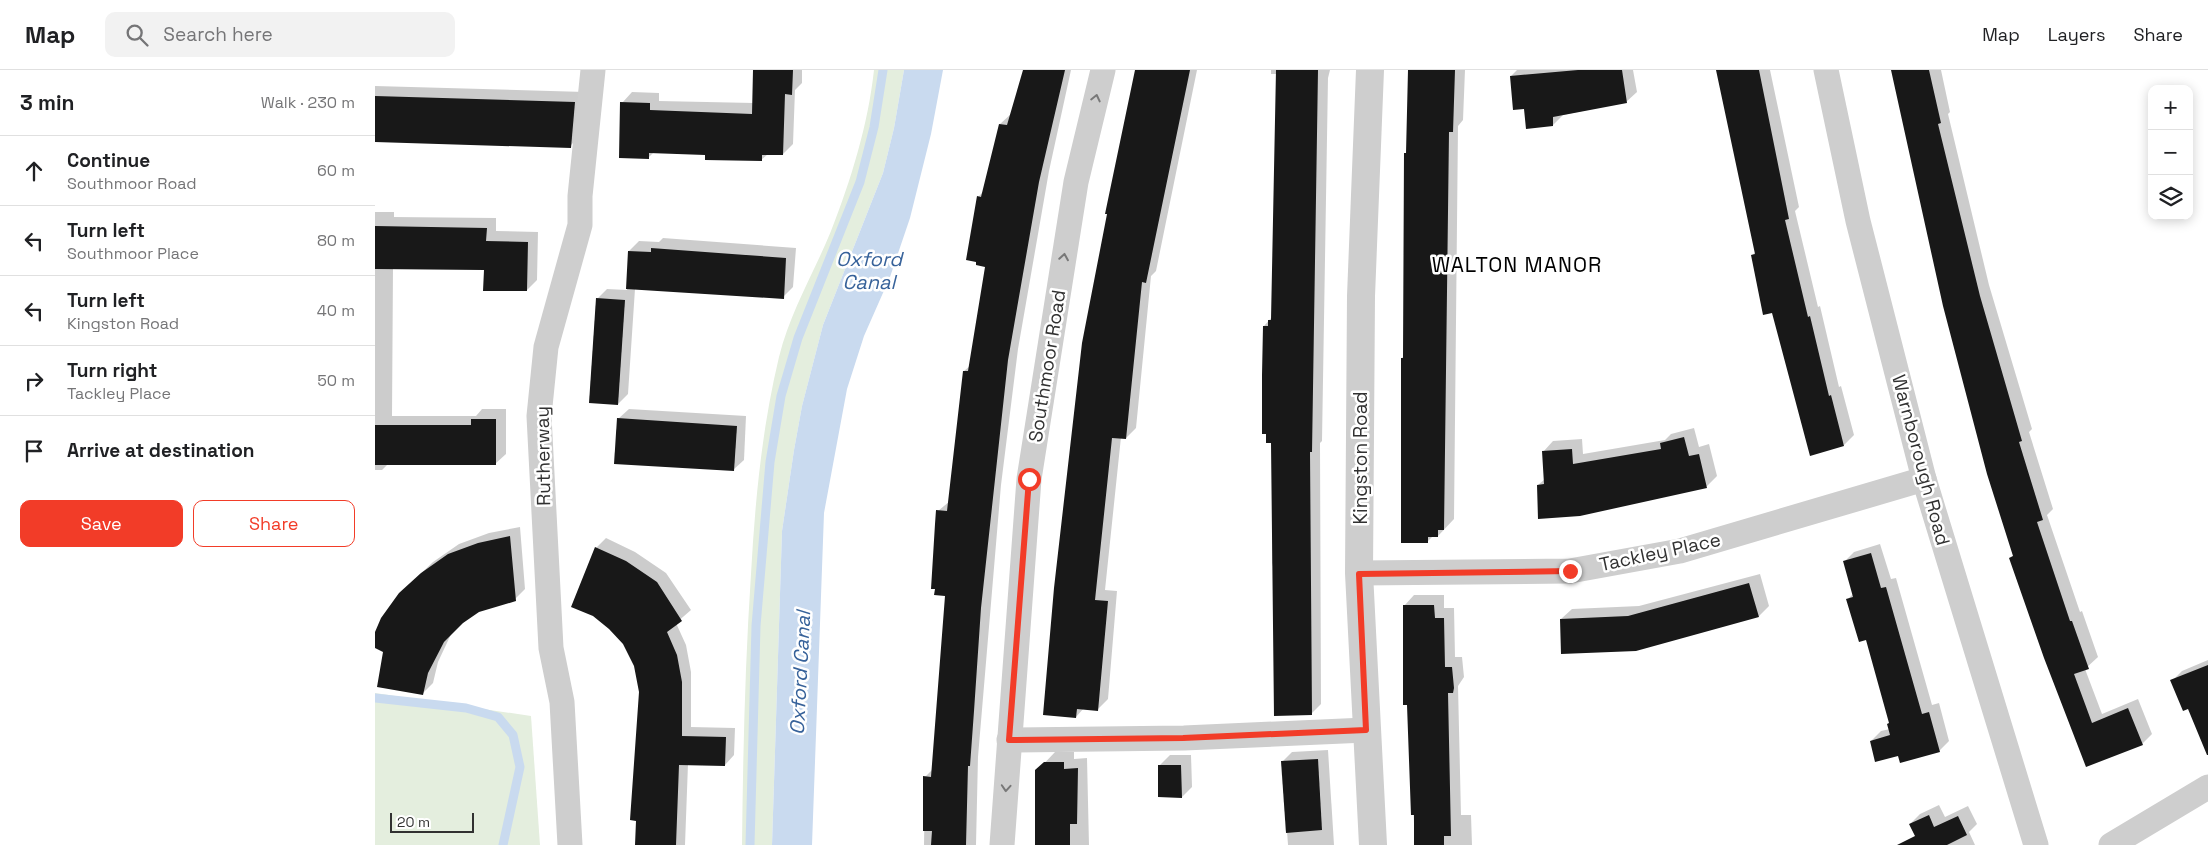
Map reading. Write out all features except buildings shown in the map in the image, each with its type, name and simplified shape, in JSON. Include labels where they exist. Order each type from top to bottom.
[{"type":"street","name":"Rutherway","points":[[570,845],[563,702],[551,648],[539,416],[546,347],[580,225],[580,196],[593,70]]},
{"type":"street","name":"Southmoor Road","points":[[1002,845],[1029,479],[1076,182],[1103,70]]},
{"type":"street","name":"Kingston Road","points":[[1370,70],[1361,296],[1359,574],[1373,845]]},
{"type":"street","name":"Warnborough Road","points":[[1826,70],[1858,221],[1924,479],[2036,845]]},
{"type":"street","name":"Tackley Place","points":[[1359,574],[1579,569],[1680,551],[1924,479]]},
{"type":"street","points":[[1009,740],[1183,738],[1366,730]]},
{"type":"street","points":[[2111,845],[2208,787]]},
{"type":"green space","points":[[874,70],[904,70],[894,128],[883,173],[823,325],[802,406],[782,531],[772,845],[742,845],[749,608],[757,492],[768,411],[779,357],[789,324],[831,231],[852,172],[868,111]]},
{"type":"green space","points":[[375,693],[531,716],[540,845],[375,845]]},
{"type":"water","name":"Oxford Canal","points":[[904,70],[943,70],[931,134],[910,218],[890,277],[864,336],[847,389],[824,513],[812,845],[772,845],[782,531],[794,450],[802,406],[823,325],[883,173],[894,128]]},
{"type":"waterway","points":[[750,845],[756,626],[770,462],[781,396],[798,338],[860,182],[874,127],[883,70]]},
{"type":"waterway","points":[[375,698],[466,708],[498,717],[513,735],[520,767],[503,845]]},
{"type":"district","name":"WALTON MANOR","points":[[1517,264]]},
{"type":"route","points":[[1029,479],[1009,740],[1183,738],[1366,730],[1359,574],[1570,571]]}]
